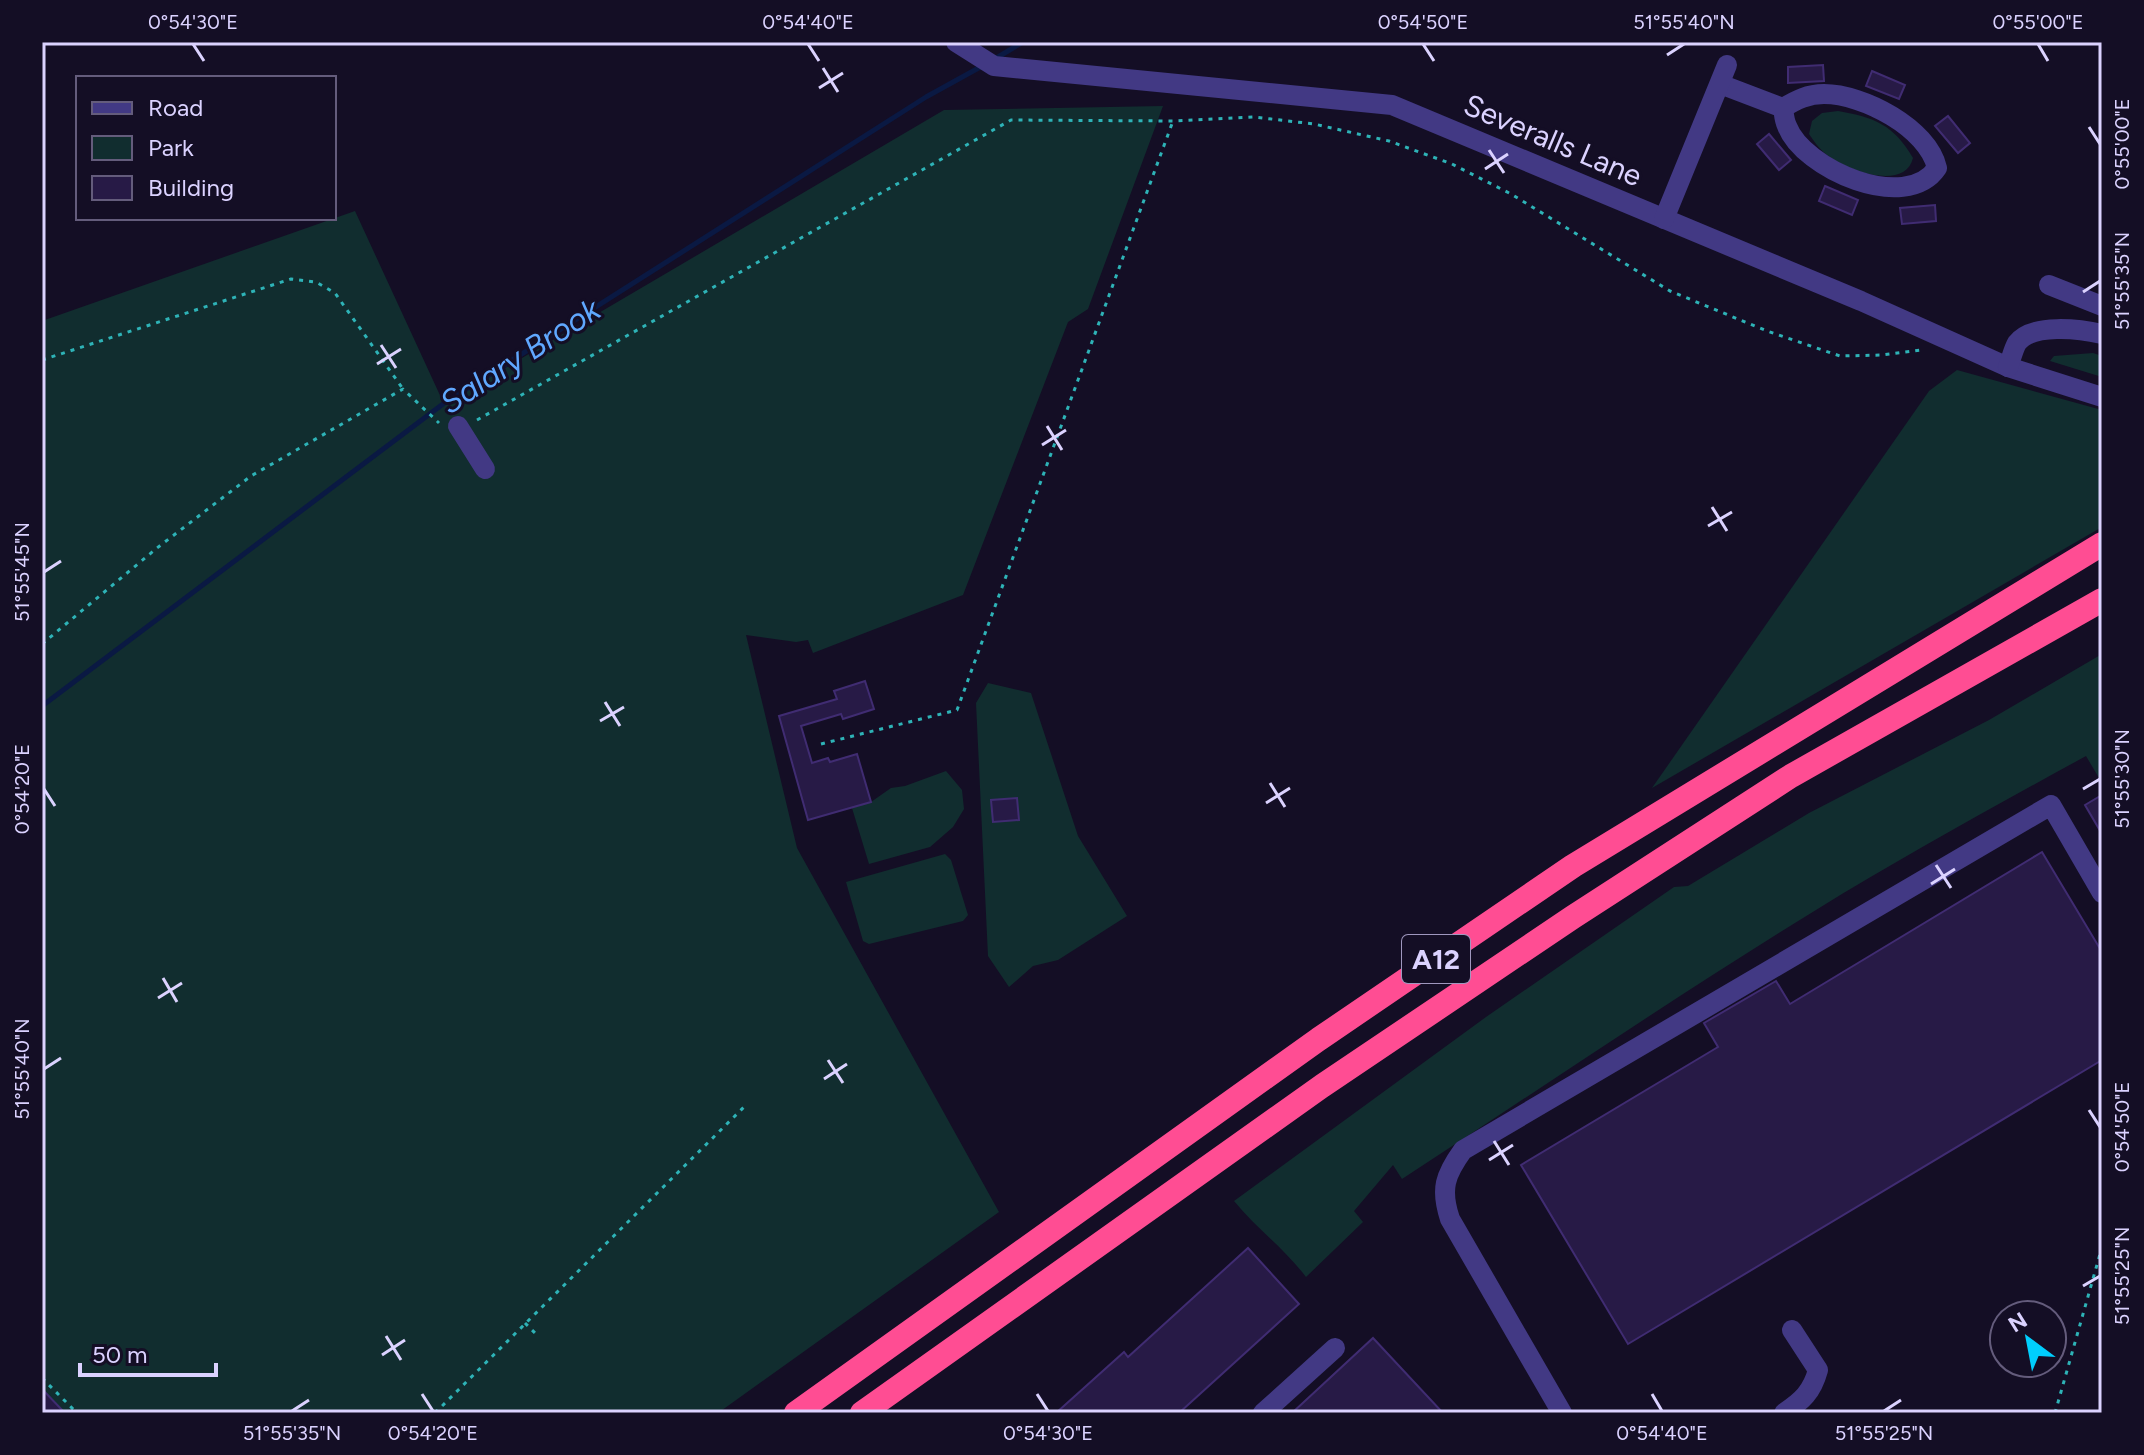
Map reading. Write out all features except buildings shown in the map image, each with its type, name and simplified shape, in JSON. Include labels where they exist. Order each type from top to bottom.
[{"type":"highway","name":"A12","points":[[796,1413],[1319,1039],[1573,866],[2102,544]]},
{"type":"highway","name":"A12","points":[[862,1413],[1322,1086],[1573,917],[1791,776],[2102,600]]},
{"type":"street","name":"Severalls Lane","points":[[956,42],[994,66],[1392,105],[1861,301],[2008,367],[2102,397]]},
{"type":"street","points":[[1664,219],[1724,75],[1783,108],[1787,127],[1805,150],[1842,176],[1871,185],[1900,188],[1930,179],[1937,168],[1934,155],[1896,117],[1825,94],[1800,98],[1783,108]]},
{"type":"street","points":[[2049,285],[2102,306]]},
{"type":"street","points":[[2008,367],[2017,344],[2032,331],[2077,330],[2102,334]]},
{"type":"street","points":[[448,424],[485,469]]},
{"type":"street","points":[[1562,1413],[1450,1219],[1444,1199],[1446,1180],[1463,1150],[2051,805],[2102,893]]},
{"type":"street","points":[[1784,1413],[1813,1388],[1818,1370],[1792,1330]]},
{"type":"street","points":[[1263,1413],[1335,1348]]},
{"type":"path","points":[[42,360],[291,279],[316,282],[335,293],[403,389],[420,406],[448,424],[466,427],[1011,120],[1173,121],[1254,117],[1314,124],[1389,141],[1452,164],[1511,194],[1670,291],[1767,331],[1840,356],[1961,347]]},
{"type":"path","points":[[821,744],[957,710],[1173,121]]},
{"type":"path","points":[[42,644],[157,548],[251,476],[403,389]]},
{"type":"path","points":[[435,1413],[746,1105]]},
{"type":"path","points":[[2055,1413],[2102,1247]]},
{"type":"path","points":[[525,1323],[538,1336]]},
{"type":"path","points":[[42,1378],[77,1413]]},
{"type":"green space","points":[[1163,106],[1088,309],[1068,322],[963,595],[813,653],[808,640],[796,642],[746,635],[797,848],[999,1212],[718,1413],[42,1413],[42,321],[355,211],[444,404],[944,110]]},
{"type":"green space","points":[[1838,111],[1873,120],[1890,130],[1913,158],[1908,168],[1899,174],[1876,175],[1850,168],[1827,155],[1809,134],[1812,121],[1822,113]]},
{"type":"green space","points":[[2093,353],[2102,356],[2102,377],[2050,361],[2054,356]]},
{"type":"green space","points":[[1957,370],[2102,410],[2102,527],[1652,788],[1929,391]]},
{"type":"green space","points":[[2102,654],[2102,783],[2086,756],[1816,910],[1402,1179],[1393,1165],[1354,1211],[1363,1222],[1306,1277],[1234,1201],[1486,1017],[1674,887],[1688,886],[1809,813],[1989,720]]},
{"type":"green space","points":[[988,683],[1031,693],[1078,836],[1127,916],[1058,960],[1033,966],[1009,987],[988,956],[976,703]]},
{"type":"green space","points":[[946,771],[962,790],[964,809],[953,827],[930,847],[869,864],[852,808],[871,802],[891,788]]},
{"type":"green space","points":[[945,854],[951,860],[968,915],[963,921],[869,944],[863,941],[846,882]]},
{"type":"waterway","name":"Salary Brook","points":[[993,60],[1023,42]]},
{"type":"waterway","name":"Salary Brook","points":[[42,706],[443,404],[926,97],[984,65]]}]
